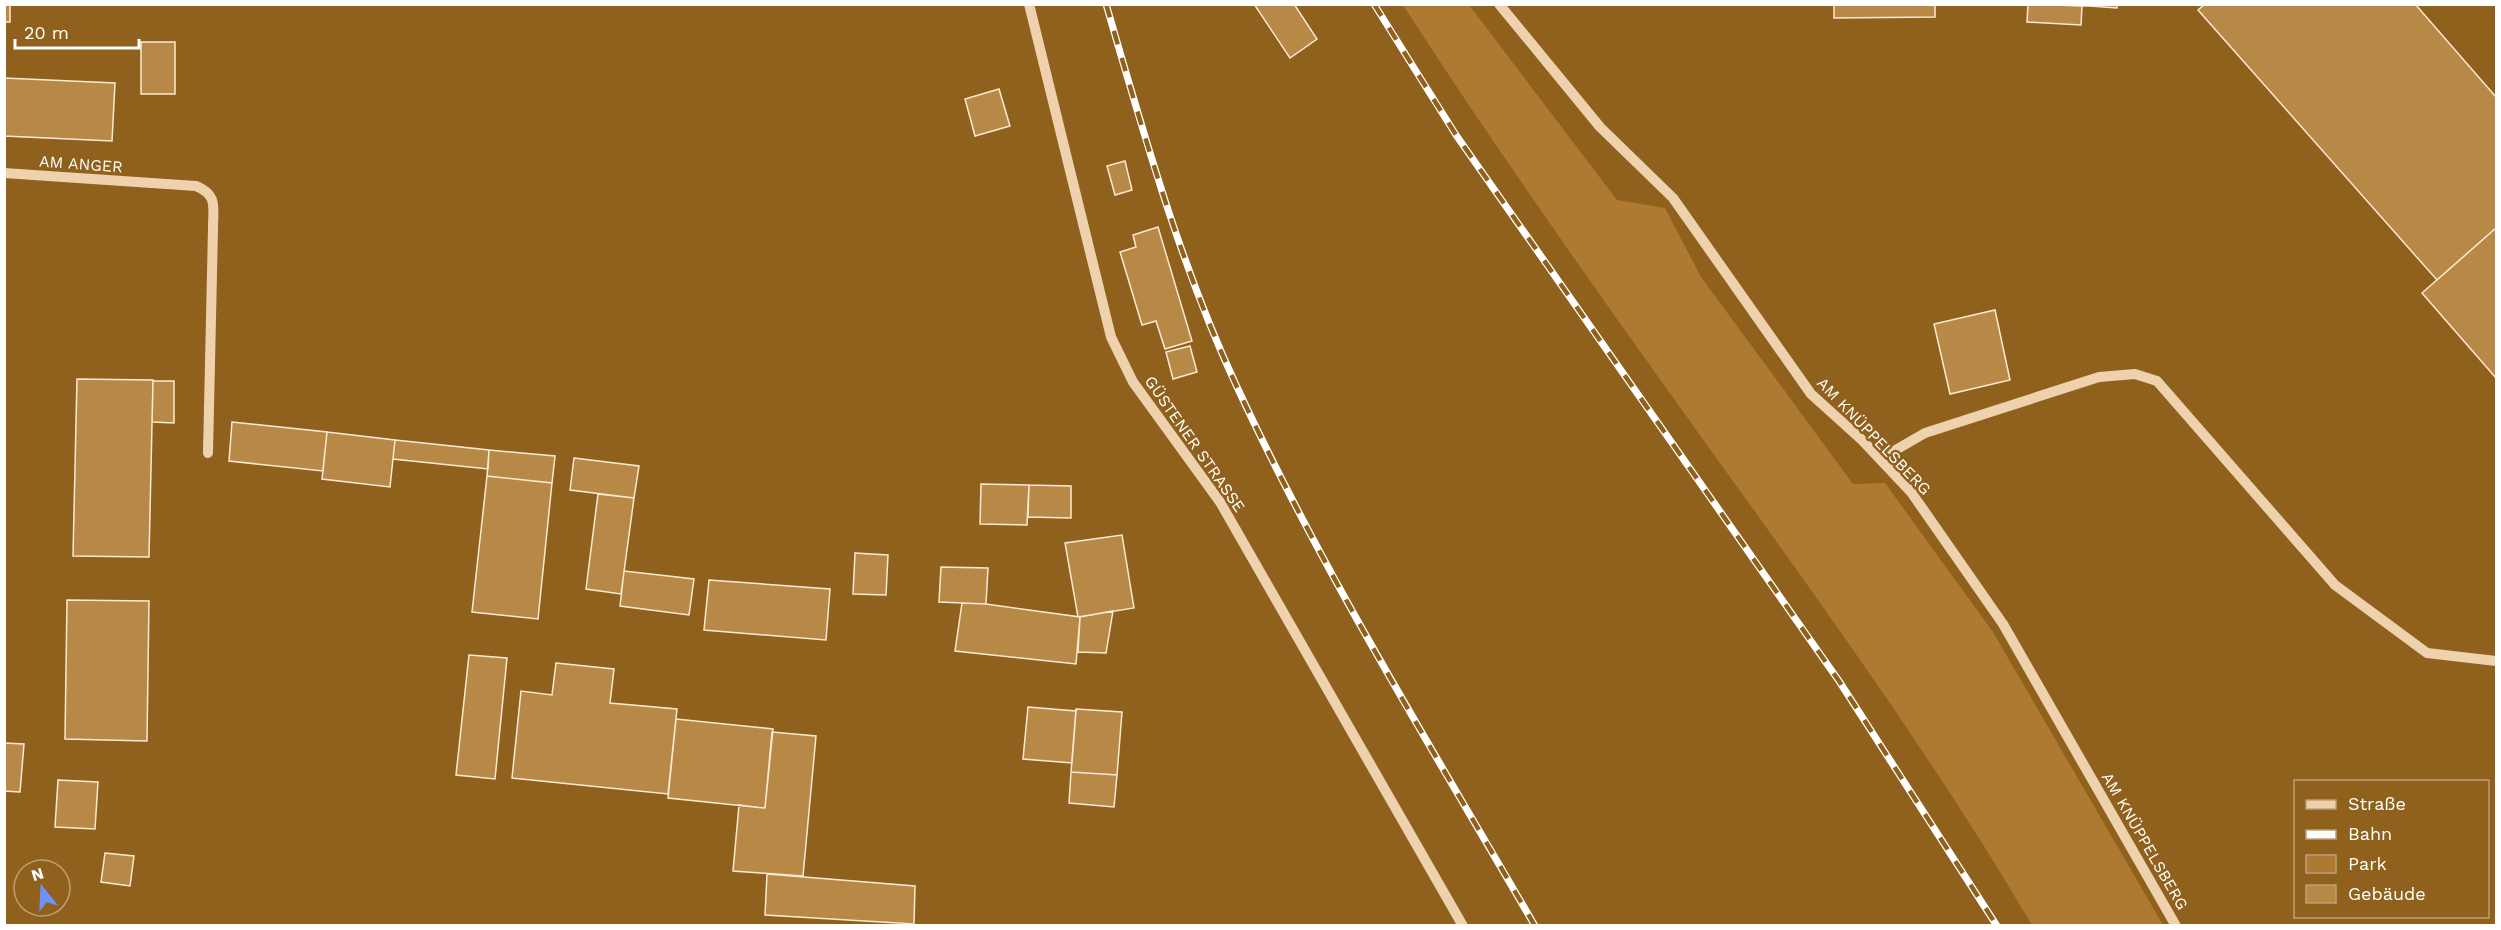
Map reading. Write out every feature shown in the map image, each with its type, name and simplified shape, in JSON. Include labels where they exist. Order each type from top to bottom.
[{"type":"street","name":"GÜSTENER STRASSE","points":[[1029,4],[1111,337],[1133,382],[1220,502],[1463,926]]},
{"type":"street","name":"AM KNÜPPELSBERG","points":[[1499,4],[1600,127],[1673,198],[1811,394],[1880,459],[1911,492],[2003,624],[2176,926]]},
{"type":"street","name":"AM ANGER","points":[[4,173],[196,186],[207,191],[213,200],[208,453]]},
{"type":"street","points":[[1880,459],[1924,433],[2099,377],[2135,374],[2157,381],[2335,585],[2427,653],[2496,661]]},
{"type":"green space","points":[[1403,5],[1469,5],[1617,200],[1665,208],[1701,277],[1853,484],[1885,483],[1993,632],[2163,925],[2032,925],[1895,710],[1572,255],[1486,131]]},
{"type":"building","points":[[4,4],[10,4],[10,22],[4,22]]},
{"type":"building","points":[[1254,4],[1294,4],[1317,39],[1290,58]]},
{"type":"building","points":[[1834,4],[1935,4],[1935,17],[1834,18]]},
{"type":"building","points":[[2028,4],[2082,6],[2081,25],[2027,22]]},
{"type":"building","points":[[2061,4],[2117,4],[2117,8]]},
{"type":"building","points":[[2205,4],[2415,4],[2496,97],[2496,228],[2437,280],[2198,10]]},
{"type":"building","points":[[141,42],[175,42],[175,94],[141,94]]},
{"type":"building","points":[[4,78],[115,83],[112,141],[4,136]]},
{"type":"building","points":[[999,89],[1010,126],[975,136],[965,99]]},
{"type":"building","points":[[1125,161],[1132,190],[1115,195],[1107,166]]},
{"type":"building","points":[[1158,227],[1192,341],[1165,349],[1156,321],[1142,325],[1120,252],[1136,247],[1133,235]]},
{"type":"building","points":[[2496,228],[2496,378],[2422,293]]},
{"type":"building","points":[[1995,310],[2010,380],[1950,394],[1934,324]]},
{"type":"building","points":[[1190,346],[1197,372],[1173,379],[1166,352]]},
{"type":"building","points":[[77,379],[153,380],[149,557],[73,556]]},
{"type":"building","points":[[153,381],[174,381],[174,423],[152,422]]},
{"type":"building","points":[[232,422],[327,432],[323,471],[229,461]]},
{"type":"building","points":[[327,432],[395,440],[390,487],[322,479]]},
{"type":"building","points":[[395,440],[489,450],[488,469],[393,459]]},
{"type":"building","points":[[489,450],[555,456],[552,483],[487,476]]},
{"type":"building","points":[[574,458],[639,466],[634,498],[570,490]]},
{"type":"building","points":[[487,476],[552,483],[538,619],[472,612]]},
{"type":"building","points":[[981,484],[1029,485],[1027,525],[980,524]]},
{"type":"building","points":[[1029,485],[1071,486],[1071,518],[1028,517]]},
{"type":"building","points":[[598,494],[634,498],[621,594],[586,589]]},
{"type":"building","points":[[1122,535],[1134,608],[1078,617],[1065,543]]},
{"type":"building","points":[[855,553],[888,555],[886,595],[853,594]]},
{"type":"building","points":[[941,567],[988,568],[986,604],[939,602]]},
{"type":"building","points":[[624,571],[694,579],[689,615],[620,606]]},
{"type":"building","points":[[709,580],[830,589],[826,640],[704,630]]},
{"type":"building","points":[[67,600],[149,601],[147,741],[65,739]]},
{"type":"building","points":[[962,603],[986,604],[1080,617],[1076,664],[955,651]]},
{"type":"building","points":[[1113,611],[1106,653],[1078,652],[1080,617]]},
{"type":"building","points":[[469,655],[507,658],[495,779],[456,775]]},
{"type":"building","points":[[556,663],[614,669],[610,703],[677,709],[668,794],[512,778],[521,691],[552,695]]},
{"type":"building","points":[[1028,707],[1076,711],[1072,763],[1023,759]]},
{"type":"building","points":[[1076,709],[1122,712],[1117,775],[1071,772]]},
{"type":"building","points":[[676,719],[773,729],[765,808],[668,798]]},
{"type":"building","points":[[772,732],[816,736],[803,876],[733,871],[739,805],[765,808]]},
{"type":"building","points":[[4,743],[24,744],[20,792],[4,791]]},
{"type":"building","points":[[1071,772],[1117,775],[1114,807],[1069,803]]},
{"type":"building","points":[[58,780],[98,782],[95,829],[55,827]]},
{"type":"building","points":[[105,853],[134,856],[130,886],[101,882]]},
{"type":"building","points":[[767,874],[915,886],[914,924],[765,915]]},
{"type":"railway","points":[[1106,4],[1164,198],[1198,294],[1237,387],[1305,525],[1342,592],[1535,926]]},
{"type":"railway","points":[[1374,4],[1456,135],[1839,681],[1997,926]]}]
